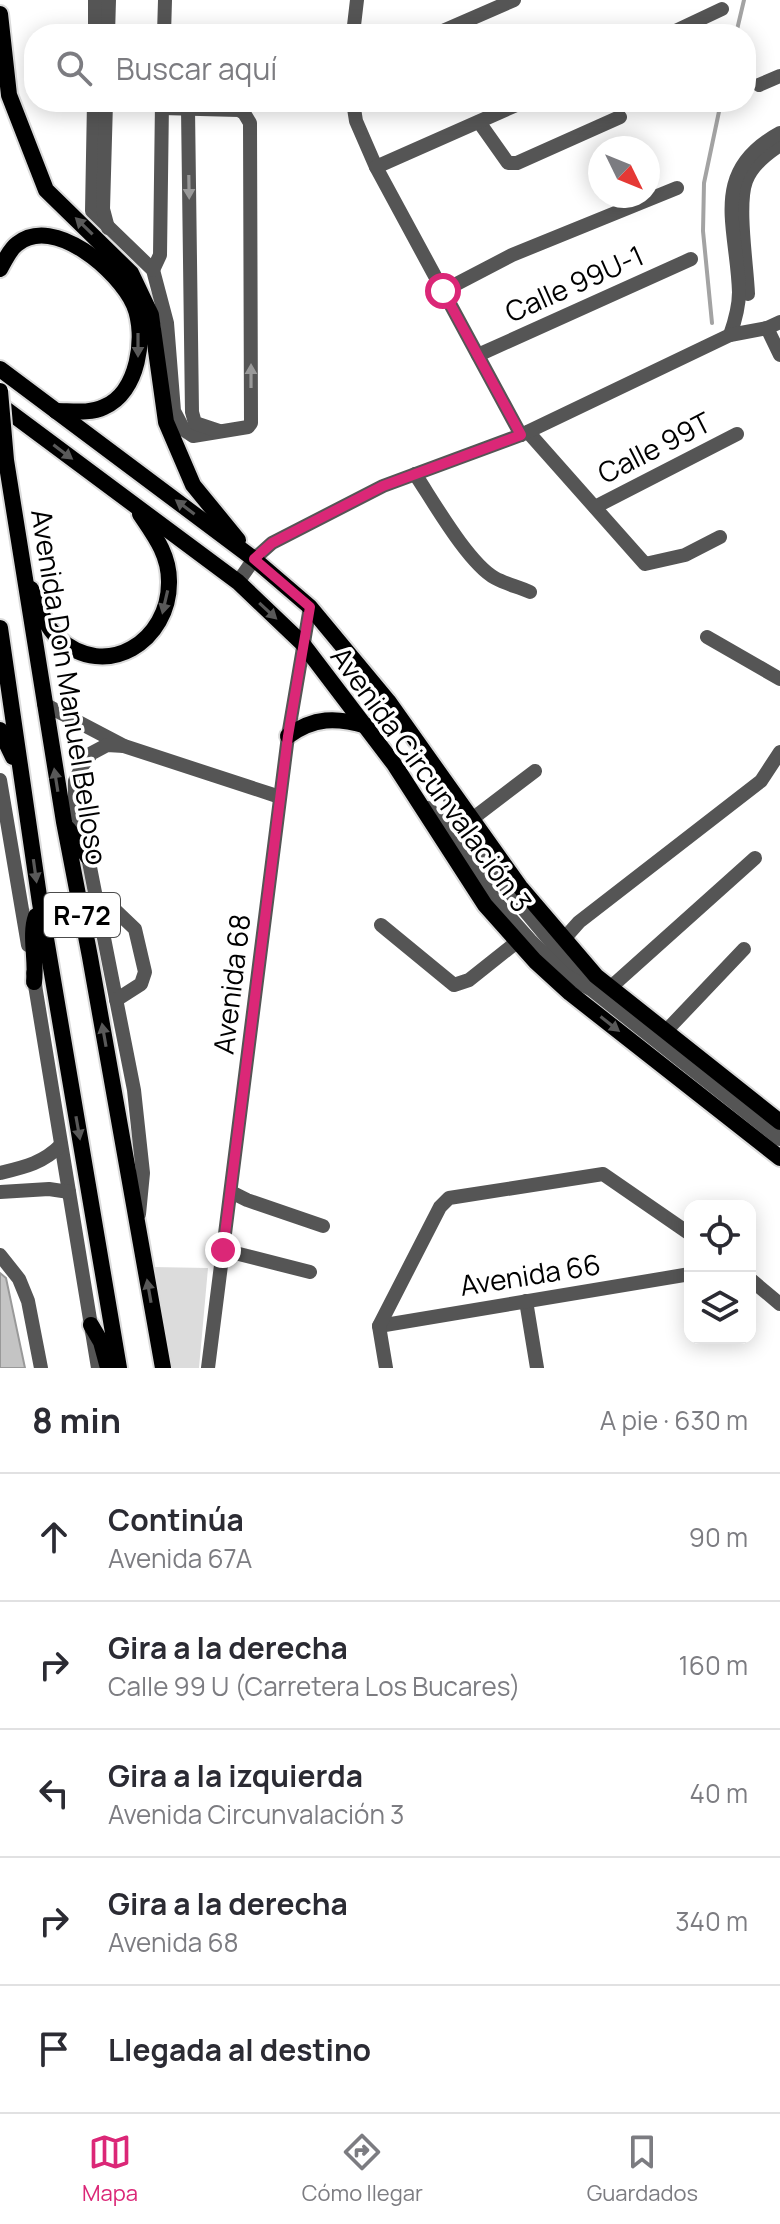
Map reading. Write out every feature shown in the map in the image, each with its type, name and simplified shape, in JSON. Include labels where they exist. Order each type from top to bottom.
[{"type":"main road","points":[[2,0],[0,14],[9,95],[46,190],[131,273],[151,315],[166,422],[193,485],[254,559]]},
{"type":"main road","points":[[0,269],[17,244],[39,236],[69,241],[107,267],[134,305],[141,350],[129,386],[106,407],[56,411]]},
{"type":"main road","name":"Avenida Circunvalación 3","points":[[0,369],[254,559],[310,607],[388,701],[520,887],[563,940],[596,976],[780,1122]]},
{"type":"main road","name":"Avenida Don Manuel Belloso","points":[[0,391],[6,460],[44,704],[70,831],[163,1368]]},
{"type":"main road","name":"Avenida Circunvalación 3","points":[[0,405],[238,582],[302,643],[367,726],[485,905],[518,941],[570,993],[780,1158]]},
{"type":"main road","points":[[24,575],[47,624],[58,638],[79,651],[98,656],[119,654],[138,647],[154,632],[166,608],[169,581],[164,552],[135,506]]},
{"type":"main road","name":"R-72","points":[[0,628],[40,903],[119,1368]]},
{"type":"main road","points":[[288,736],[305,723],[350,721],[367,726]]},
{"type":"main road","name":"R-72","points":[[0,730],[21,772]]},
{"type":"main road","points":[[70,831],[88,857]]},
{"type":"main road","points":[[34,982],[37,966],[33,923],[40,903]]},
{"type":"main road","points":[[91,1325],[101,1342],[108,1368]]},
{"type":"street","points":[[95,0],[95,24]]},
{"type":"street","points":[[108,24],[109,0]]},
{"type":"street","points":[[164,24],[165,0]]},
{"type":"street","points":[[354,24],[357,0]]},
{"type":"street","points":[[459,24],[514,0]]},
{"type":"street","points":[[690,24],[722,9]]},
{"type":"street","points":[[759,85],[780,76]]},
{"type":"street","points":[[94,112],[92,211],[153,270],[167,323],[172,396],[179,424],[193,436],[248,427],[251,419],[250,123],[241,112]]},
{"type":"street","points":[[106,112],[103,209],[108,228]]},
{"type":"street","points":[[153,270],[160,255],[162,112]]},
{"type":"street","points":[[188,112],[192,412],[195,423],[223,433]]},
{"type":"street","points":[[355,112],[376,167],[478,355],[525,434],[645,564],[685,555],[720,537]]},
{"type":"street","points":[[376,167],[501,112]]},
{"type":"street","points":[[479,122],[501,156],[508,163],[517,163],[620,117]]},
{"type":"street","points":[[730,335],[747,309],[743,199],[751,161],[764,142],[780,133]]},
{"type":"street","points":[[751,161],[780,145]]},
{"type":"street","points":[[443,291],[512,255],[677,188]]},
{"type":"street","name":"Calle 99U-1","points":[[478,355],[691,259]]},
{"type":"street","points":[[238,582],[254,559],[272,543],[383,486],[525,434],[730,335],[774,325],[780,355]]},
{"type":"street","name":"Calle 99T","points":[[595,507],[737,434]]},
{"type":"street","points":[[415,474],[480,565],[494,577],[530,592]]},
{"type":"street","name":"Avenida 68","points":[[208,1368],[288,736],[310,607]]},
{"type":"street","points":[[707,637],[780,679]]},
{"type":"street","points":[[44,704],[124,746],[280,797]]},
{"type":"street","points":[[70,831],[75,781],[82,766],[92,753],[107,745],[124,746]]},
{"type":"street","points":[[563,940],[579,922],[761,781],[780,752]]},
{"type":"street","points":[[437,770],[457,818],[501,880],[549,939],[575,965],[592,990]]},
{"type":"street","points":[[472,819],[535,771]]},
{"type":"street","name":"R-72","points":[[0,780],[98,1368]]},
{"type":"street","points":[[413,794],[447,827],[497,903],[564,974],[592,990],[780,1139]]},
{"type":"street","points":[[88,857],[134,1090],[143,1173],[137,1224]]},
{"type":"street","points":[[611,987],[755,858]]},
{"type":"street","points":[[97,904],[113,908],[135,929],[145,972],[141,984],[116,1000]]},
{"type":"street","points":[[381,925],[454,985],[469,980],[518,941]]},
{"type":"street","points":[[666,1031],[744,949]]},
{"type":"street","points":[[0,1173],[35,1165],[61,1145]]},
{"type":"street","points":[[386,1368],[379,1326],[444,1201],[449,1198],[603,1174],[684,1230]]},
{"type":"street","points":[[0,1192],[49,1189],[69,1192]]},
{"type":"street","points":[[231,1192],[323,1226]]},
{"type":"street","points":[[223,1250],[310,1272]]},
{"type":"street","points":[[0,1255],[19,1279],[28,1301],[41,1368]]},
{"type":"street","name":"Avenida 66","points":[[379,1326],[684,1275]]},
{"type":"street","points":[[756,1284],[780,1304]]},
{"type":"street","points":[[526,1301],[537,1368]]},
{"type":"shaded area","points":[[152,1267],[208,1268],[199,1368],[170,1368]]},
{"type":"building","points":[[0,1273],[6,1278],[25,1368],[0,1368]]},
{"type":"waterway","points":[[738,24],[744,0]]},
{"type":"waterway","points":[[712,323],[703,231],[704,183],[719,112]]},
{"type":"route","points":[[223,1250],[288,736],[310,607],[254,559],[272,543],[383,486],[521,435],[443,291]]}]
